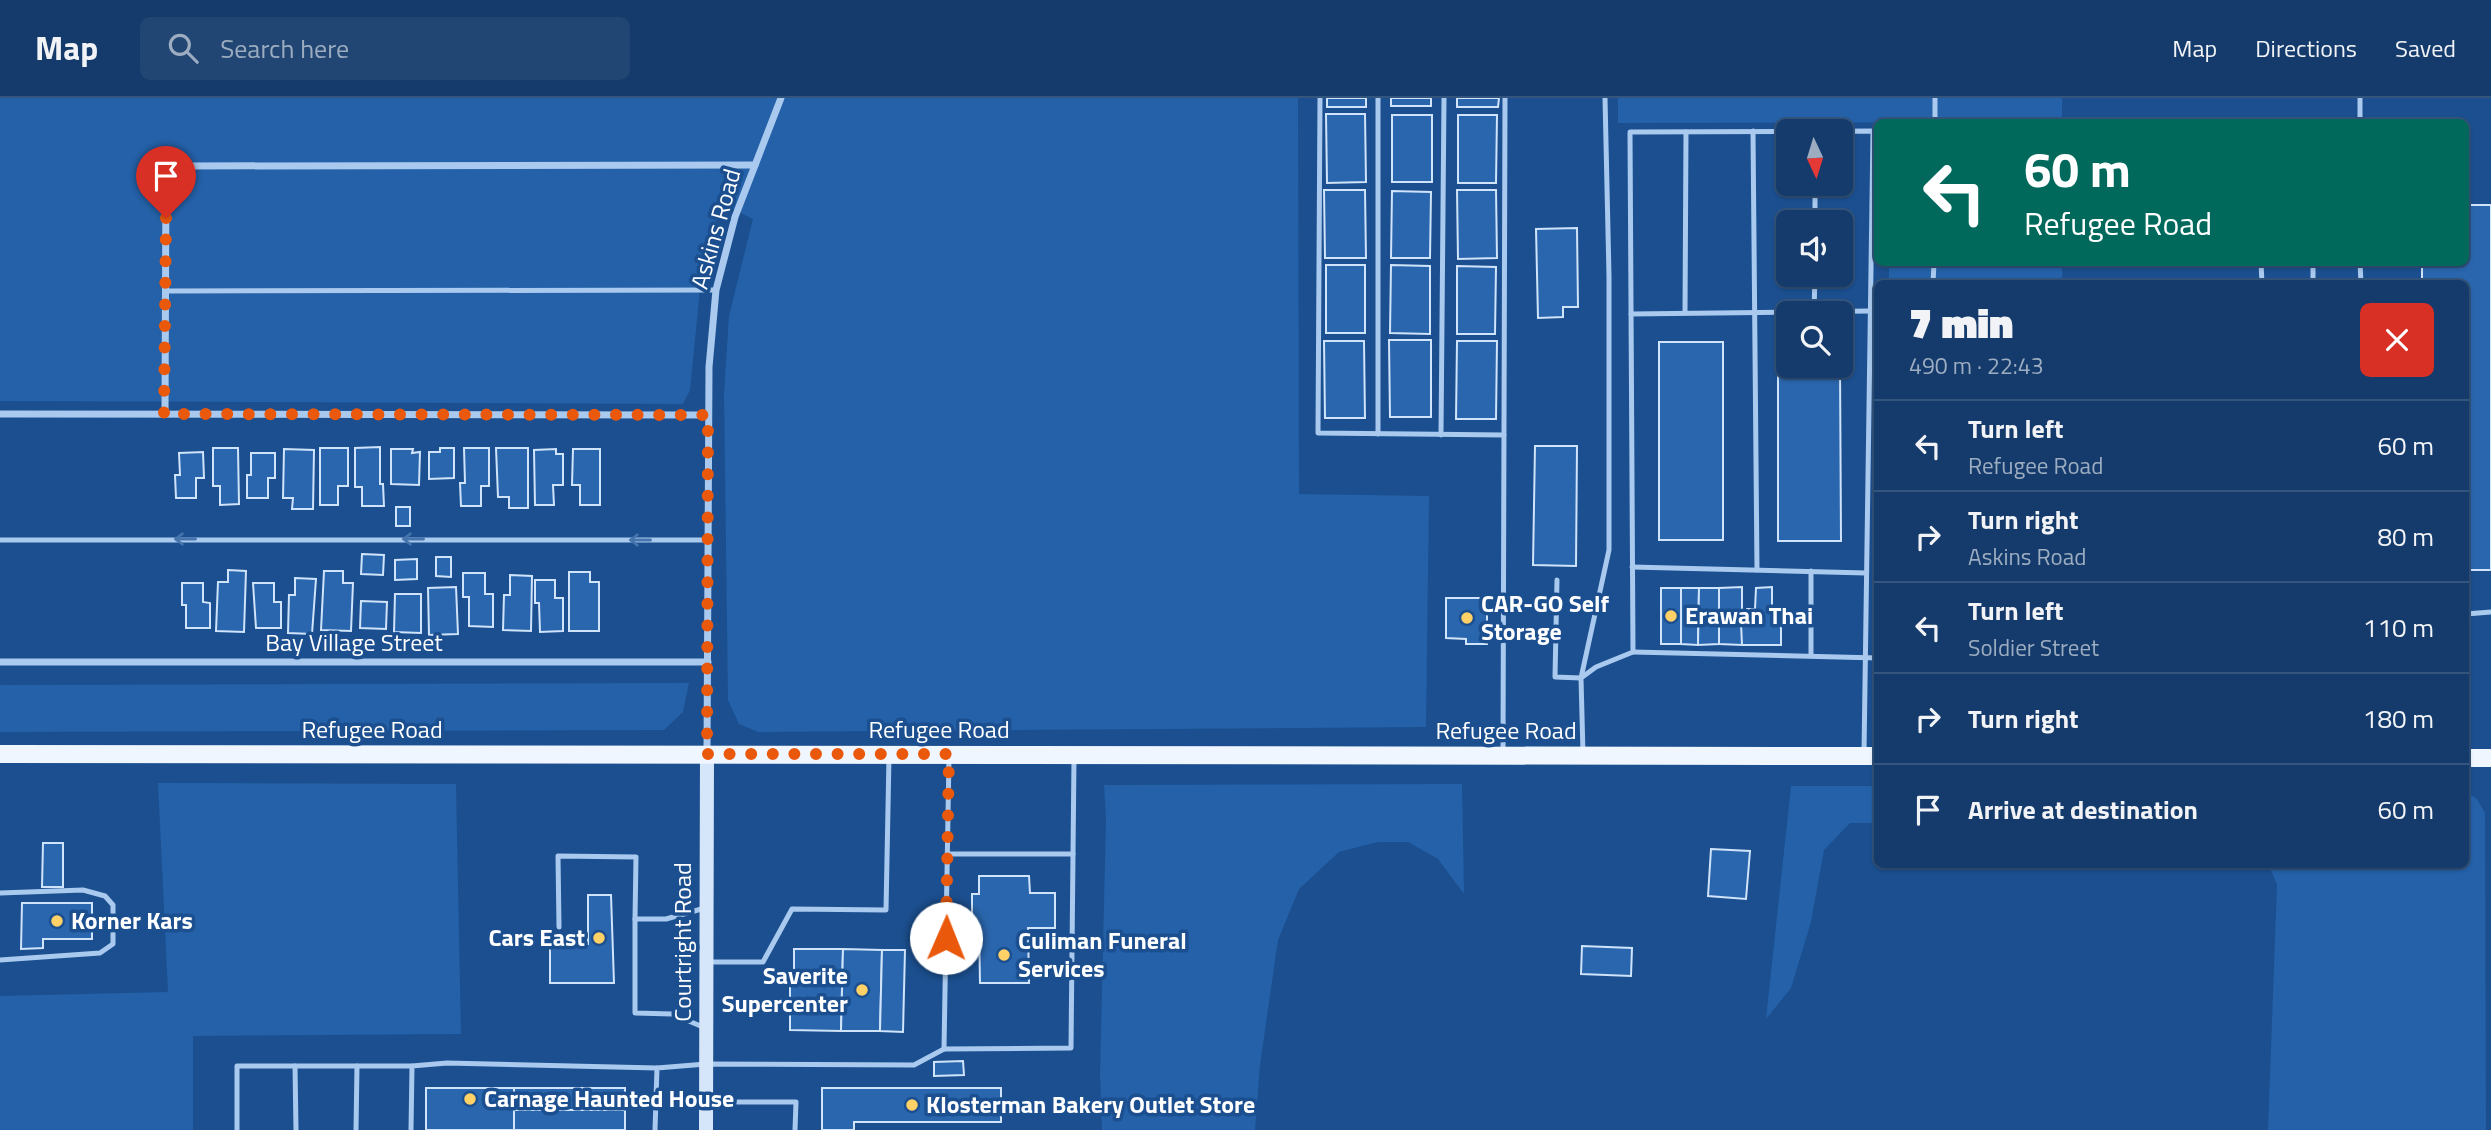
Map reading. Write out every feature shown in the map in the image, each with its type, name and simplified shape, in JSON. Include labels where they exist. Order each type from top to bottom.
[{"type":"main road","name":"Refugee Road","points":[[0,754],[1871,756]]},
{"type":"main road","points":[[2469,758],[2491,758]]},
{"type":"street","name":"Askins Road","points":[[707,754],[708,415],[716,290],[735,217],[781,98]]},
{"type":"street","points":[[164,414],[166,170],[183,166],[755,165]]},
{"type":"street","points":[[0,414],[708,415]]},
{"type":"street","name":"Bay Village Street","points":[[0,663],[708,662]]},
{"type":"street","name":"Courtright Road","points":[[706,1130],[707,754]]},
{"type":"lane","points":[[1321,98],[1318,433],[1504,435]]},
{"type":"lane","points":[[1378,98],[1378,434]]},
{"type":"lane","points":[[1441,435],[1444,98]]},
{"type":"lane","points":[[1503,755],[1505,98]]},
{"type":"lane","points":[[1583,755],[1581,678],[1609,550],[1609,276],[1605,98]]},
{"type":"lane","points":[[1935,98],[1935,119]]},
{"type":"lane","points":[[2360,98],[2360,119]]},
{"type":"lane","points":[[1753,131],[1757,570]]},
{"type":"lane","points":[[1633,652],[1630,132],[1776,131]]},
{"type":"lane","points":[[1853,131],[1873,131],[1865,657],[1871,756]]},
{"type":"lane","points":[[1685,313],[1686,132]]},
{"type":"lane","points":[[166,291],[716,290]]},
{"type":"lane","points":[[1631,314],[1776,311]]},
{"type":"lane","points":[[1853,311],[1870,311]]},
{"type":"lane","points":[[0,540],[708,540]]},
{"type":"lane","points":[[1632,567],[1866,573]]},
{"type":"lane","points":[[1811,571],[1811,655]]},
{"type":"lane","points":[[1558,580],[1555,677],[1581,678],[1597,667],[1633,652],[1874,657]]},
{"type":"lane","points":[[2469,614],[2491,612]]},
{"type":"lane","points":[[705,962],[763,962],[792,909],[886,910],[890,754]]},
{"type":"lane","points":[[944,1049],[949,754]]},
{"type":"lane","points":[[237,1130],[237,1066],[412,1066],[447,1063],[657,1068],[706,1065],[914,1065],[944,1049],[1071,1048],[1074,754]]},
{"type":"lane","points":[[947,854],[1073,854]]},
{"type":"lane","points":[[559,927],[558,856],[636,857],[635,1013],[672,1014],[706,1028]]},
{"type":"lane","points":[[0,893],[83,890],[105,896],[113,905],[113,944],[100,954],[0,960]]},
{"type":"lane","points":[[635,919],[666,919],[705,908]]},
{"type":"lane","points":[[295,1066],[296,1130]]},
{"type":"lane","points":[[356,1130],[357,1066]]},
{"type":"lane","points":[[411,1130],[412,1066]]},
{"type":"lane","points":[[655,1130],[657,1068]]},
{"type":"lane","points":[[706,1102],[796,1102],[795,1130]]},
{"type":"shaded area","points":[[0,98],[1298,98],[1299,494],[1429,496],[1426,727],[758,732],[739,724],[728,700],[724,393],[729,316],[753,219],[721,203],[702,269],[690,390],[683,404],[0,401]]},
{"type":"shaded area","points":[[1618,98],[2062,98],[2062,119],[1874,119],[1874,122],[1853,122],[1853,119],[1776,119],[1776,123],[1618,123]]},
{"type":"shaded area","points":[[1889,266],[2062,266],[2062,280],[1889,280]]},
{"type":"shaded area","points":[[689,683],[683,712],[664,730],[0,732],[0,685]]},
{"type":"shaded area","points":[[158,783],[456,784],[461,1034],[193,1036],[193,1130],[0,1130],[0,996],[168,992]]},
{"type":"shaded area","points":[[1462,784],[1464,894],[1438,859],[1408,842],[1378,842],[1339,852],[1299,889],[1278,940],[1260,1065],[1255,1130],[1102,1130],[1100,1075],[1106,819],[1104,785]]},
{"type":"shaded area","points":[[1791,786],[1874,786],[1874,823],[1850,823],[1824,850],[1811,922],[1791,988],[1766,1019]]},
{"type":"shaded area","points":[[2469,794],[2477,799],[2485,813],[2486,1130],[2268,1130],[2277,885],[2270,868],[2469,868]]},
{"type":"building","points":[[1327,98],[1366,98],[1366,107],[1327,107]]},
{"type":"building","points":[[1391,98],[1431,98],[1431,106],[1391,106]]},
{"type":"building","points":[[1457,98],[1499,98],[1498,107],[1457,107]]},
{"type":"building","points":[[1326,114],[1365,114],[1366,182],[1327,183]]},
{"type":"building","points":[[1392,115],[1432,115],[1432,182],[1392,182]]},
{"type":"building","points":[[1458,115],[1497,115],[1496,183],[1458,183]]},
{"type":"building","points":[[1324,190],[1365,190],[1366,258],[1325,258]]},
{"type":"building","points":[[1457,190],[1496,190],[1497,258],[1458,259]]},
{"type":"building","points":[[1392,191],[1431,192],[1430,258],[1391,258]]},
{"type":"building","points":[[2469,205],[2491,205],[2491,570],[2469,570],[2469,280],[2422,280],[2422,266],[2469,266]]},
{"type":"building","points":[[1577,228],[1578,307],[1563,307],[1563,317],[1538,318],[1536,229]]},
{"type":"building","points":[[1326,265],[1365,265],[1365,333],[1326,333]]},
{"type":"building","points":[[1391,265],[1430,266],[1430,334],[1390,333]]},
{"type":"building","points":[[1457,266],[1496,267],[1495,334],[1457,334]]},
{"type":"building","points":[[1389,340],[1431,340],[1431,417],[1390,417]]},
{"type":"building","points":[[1324,341],[1364,341],[1365,418],[1325,418]]},
{"type":"building","points":[[1457,341],[1497,341],[1496,419],[1456,419]]},
{"type":"building","points":[[1659,342],[1723,342],[1723,540],[1659,540]]},
{"type":"building","points":[[1778,378],[1840,378],[1841,541],[1778,541]]},
{"type":"building","points":[[1535,446],[1577,446],[1576,566],[1533,565]]},
{"type":"building","points":[[380,447],[380,484],[383,484],[384,506],[362,506],[362,487],[355,487],[355,448]]},
{"type":"building","points":[[213,448],[238,448],[239,504],[220,505],[220,486],[213,486]]},
{"type":"building","points":[[320,448],[348,448],[348,486],[338,486],[338,505],[320,505]]},
{"type":"building","points":[[440,448],[454,448],[454,478],[429,479],[429,452],[440,452]]},
{"type":"building","points":[[464,448],[489,448],[489,486],[481,486],[481,506],[461,506],[460,483],[465,483]]},
{"type":"building","points":[[496,448],[528,448],[528,508],[509,508],[509,497],[498,497]]},
{"type":"building","points":[[284,449],[314,450],[313,509],[292,509],[293,498],[283,498]]},
{"type":"building","points":[[391,449],[413,449],[412,453],[420,452],[419,485],[391,484]]},
{"type":"building","points":[[556,449],[556,454],[563,454],[563,485],[553,485],[554,505],[535,505],[534,450]]},
{"type":"building","points":[[573,449],[600,449],[600,505],[580,505],[580,485],[572,485]]},
{"type":"building","points":[[203,452],[204,478],[196,478],[196,498],[176,498],[175,475],[180,475],[179,453]]},
{"type":"building","points":[[251,453],[275,453],[275,478],[268,478],[268,498],[247,498]]},
{"type":"building","points":[[396,507],[410,507],[410,526],[396,526]]},
{"type":"building","points":[[362,554],[384,555],[383,575],[361,574]]},
{"type":"building","points":[[436,557],[451,557],[451,577],[436,576]]},
{"type":"building","points":[[417,559],[417,579],[395,580],[395,560]]},
{"type":"building","points":[[228,570],[246,571],[244,632],[216,631],[218,582],[228,582]]},
{"type":"building","points":[[324,571],[343,571],[343,583],[353,583],[351,631],[321,630]]},
{"type":"building","points":[[569,572],[590,572],[590,582],[599,582],[599,631],[569,631]]},
{"type":"building","points":[[463,573],[485,573],[485,594],[493,594],[493,627],[469,626],[469,597],[463,597]]},
{"type":"building","points":[[510,575],[532,576],[531,631],[503,630],[504,595],[510,595]]},
{"type":"building","points":[[295,578],[316,579],[312,634],[288,633],[289,595],[295,595]]},
{"type":"building","points":[[535,580],[555,580],[555,598],[563,598],[563,631],[540,632],[539,603],[535,603]]},
{"type":"building","points":[[182,583],[203,583],[203,602],[210,603],[210,628],[186,628]]},
{"type":"building","points":[[253,583],[274,583],[274,602],[281,602],[281,628],[256,628]]},
{"type":"building","points":[[456,587],[458,634],[429,635],[428,588]]},
{"type":"building","points":[[1742,587],[1742,645],[1719,644],[1719,588]]},
{"type":"building","points":[[1772,587],[1772,609],[1781,609],[1781,645],[1742,645],[1741,623],[1747,623],[1747,609],[1755,609],[1756,588]]},
{"type":"building","name":"Erawan Thai","points":[[1661,588],[1681,588],[1681,644],[1661,644]]},
{"type":"building","points":[[1681,588],[1699,588],[1698,645],[1681,644]]},
{"type":"building","points":[[1699,588],[1719,588],[1719,644],[1698,645]]},
{"type":"building","points":[[395,594],[421,594],[421,633],[394,632]]},
{"type":"building","name":"CAR-GO Self Storage","points":[[1446,598],[1487,598],[1487,644],[1466,644],[1466,639],[1446,638]]},
{"type":"building","points":[[361,601],[387,602],[386,629],[360,628]]},
{"type":"building","points":[[43,843],[63,843],[63,887],[42,887]]},
{"type":"building","points":[[1711,849],[1750,851],[1746,899],[1708,896]]},
{"type":"building","name":"Culiman Funeral Services","points":[[979,876],[1029,876],[1030,893],[1055,893],[1055,928],[1028,928],[1029,983],[980,983],[979,926],[972,926],[972,894],[979,894]]},
{"type":"building","name":"Cars East","points":[[588,895],[611,895],[614,983],[550,983],[550,944],[588,944]]},
{"type":"building","name":"Korner Kars","points":[[22,903],[92,903],[92,939],[43,939],[43,948],[21,949]]},
{"type":"building","points":[[1582,946],[1632,948],[1631,976],[1581,974]]},
{"type":"building","points":[[794,949],[843,949],[841,1031],[790,1030],[790,983],[794,983]]},
{"type":"building","name":"Saverite Supercenter","points":[[843,949],[882,950],[880,1031],[841,1031]]},
{"type":"building","points":[[882,950],[905,950],[903,1032],[880,1031]]},
{"type":"building","points":[[963,1061],[964,1075],[934,1076],[934,1062]]},
{"type":"building","name":"Carnage Haunted House","points":[[426,1088],[514,1088],[514,1130],[426,1130]]},
{"type":"building","points":[[514,1088],[625,1088],[625,1110],[514,1110]]},
{"type":"building","name":"Klosterman Bakery Outlet Store","points":[[822,1088],[1001,1088],[1001,1122],[854,1122],[854,1130],[822,1130]]},
{"type":"building","points":[[514,1110],[625,1110],[625,1130],[514,1130]]},
{"type":"place","name":"Erawan Thai","points":[[1671,616]]},
{"type":"place","name":"CAR-GO Self Storage","points":[[1467,618]]},
{"type":"place","name":"Korner Kars","points":[[57,921]]},
{"type":"place","name":"Cars East","points":[[599,938]]},
{"type":"place","name":"Culiman Funeral Services","points":[[1004,955]]},
{"type":"place","name":"Saverite Supercenter","points":[[862,990]]},
{"type":"place","name":"Carnage Haunted House","points":[[470,1099]]},
{"type":"place","name":"Klosterman Bakery Outlet Store","points":[[912,1105]]},
{"type":"route","points":[[166,218],[164,414],[708,415],[707,754],[949,754],[946,938]]}]
